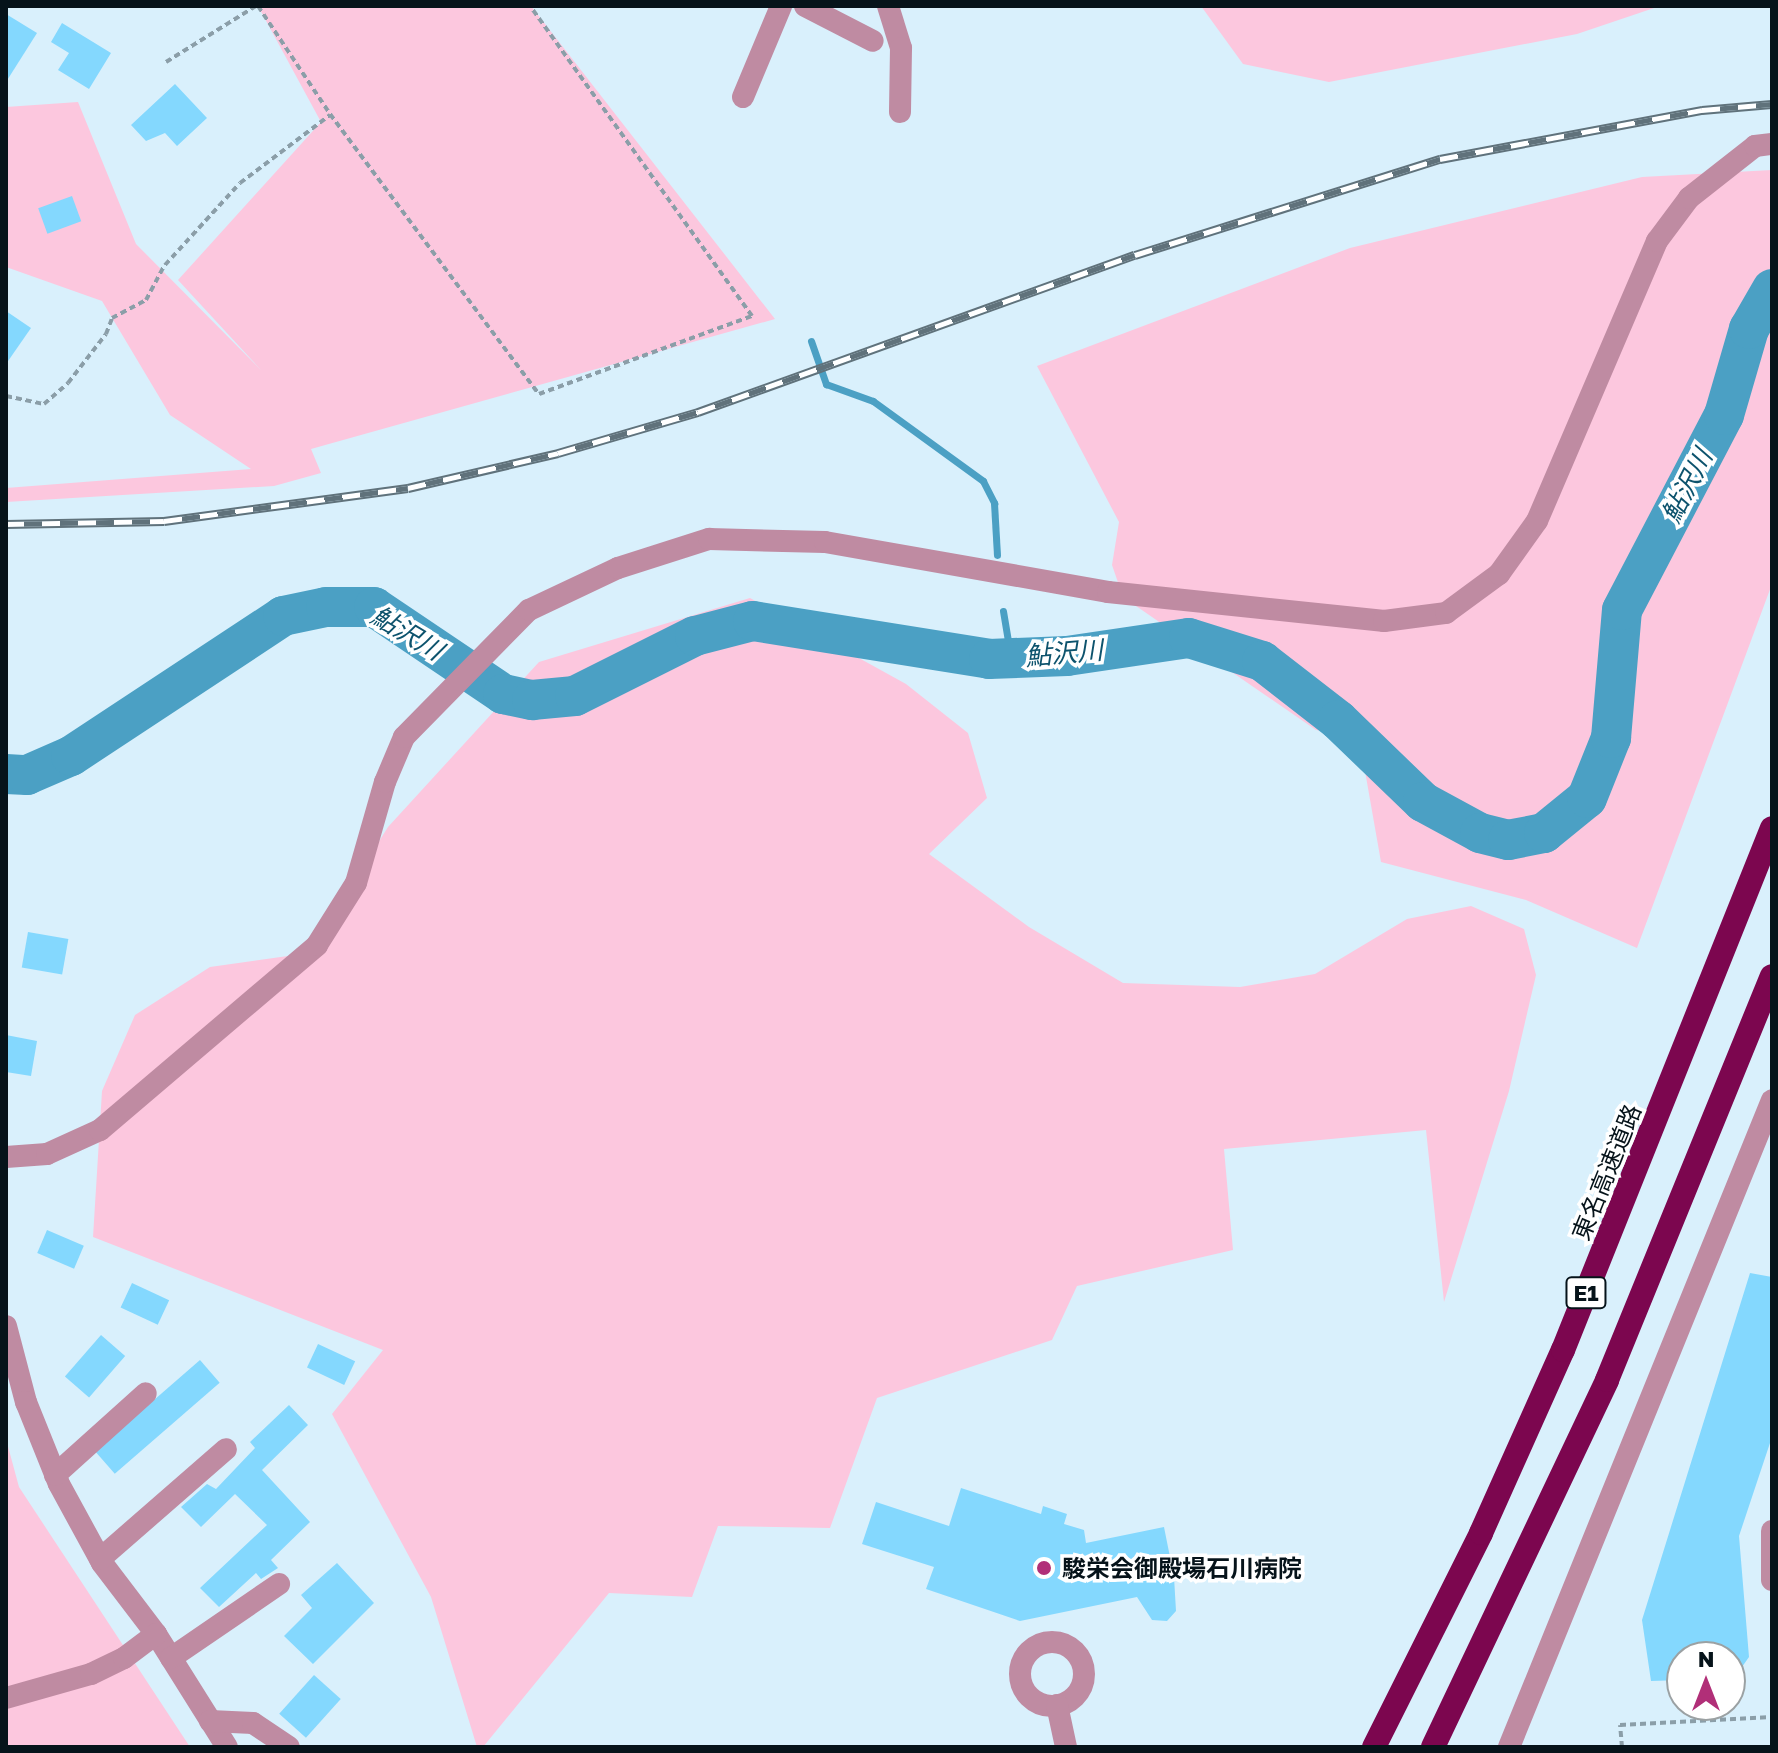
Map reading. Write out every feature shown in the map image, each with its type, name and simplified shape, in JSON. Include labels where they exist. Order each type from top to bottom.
[{"type":"highway","name":"東名高速道路","points":[[1374,1747],[1481,1533],[1563,1350],[1772,828]]},
{"type":"highway","name":"E1","points":[[1433,1747],[1607,1380],[1772,976]]},
{"type":"street","points":[[743,97],[781,6]]},
{"type":"street","points":[[805,6],[873,41]]},
{"type":"street","points":[[888,6],[901,48],[900,112]]},
{"type":"street","points":[[6,1157],[47,1154],[100,1130],[317,945],[356,883],[385,782],[404,737],[529,610],[618,568],[709,539],[825,542],[1108,592],[1384,621],[1446,613],[1499,574],[1537,521],[1657,241],[1689,198],[1755,146],[1772,144]]},
{"type":"street","points":[[1509,1747],[1770,1112]]},
{"type":"street","points":[[6,1326],[26,1402],[55,1475],[100,1559],[156,1634],[216,1738],[253,1723],[289,1747]]},
{"type":"street","points":[[55,1475],[146,1393]]},
{"type":"street","points":[[100,1559],[226,1449]]},
{"type":"street","points":[[1771,1538],[1772,1580]]},
{"type":"street","points":[[171,1658],[279,1584]]},
{"type":"street","points":[[6,1698],[91,1674],[156,1634]]},
{"type":"street","points":[[1057,1705],[1066,1747]]},
{"type":"path","points":[[166,62],[257,6],[330,114],[539,394],[752,316],[530,6]]},
{"type":"path","points":[[6,396],[44,404],[68,383],[106,334],[112,318],[146,300],[165,265],[240,183],[330,114]]},
{"type":"path","points":[[1622,1747],[1620,1725],[1772,1717]]},
{"type":"shaded area","points":[[258,6],[531,6],[775,319],[311,449],[321,473],[274,486],[6,502],[6,488],[251,469],[170,415],[102,301],[6,267],[6,107],[78,102],[136,244],[261,370],[178,280],[321,122]]},
{"type":"shaded area","points":[[1201,6],[1660,6],[1577,34],[1329,82],[1243,64]]},
{"type":"shaded area","points":[[1772,170],[1772,584],[1637,948],[1526,900],[1381,862],[1359,737],[1316,730],[1123,597],[1112,565],[1119,522],[1037,366],[1350,248],[1642,177]]},
{"type":"shaded area","points":[[750,598],[906,684],[968,733],[987,798],[929,854],[1029,927],[1123,983],[1240,987],[1315,974],[1407,919],[1471,906],[1524,929],[1536,975],[1509,1091],[1444,1302],[1426,1130],[1224,1149],[1233,1250],[1077,1286],[1052,1340],[877,1398],[830,1528],[718,1526],[692,1597],[609,1593],[483,1747],[477,1747],[431,1597],[332,1414],[383,1350],[93,1237],[102,1091],[135,1015],[210,967],[309,953],[388,827],[539,662]]},
{"type":"shaded area","points":[[6,1439],[19,1487],[190,1747],[6,1747]]},
{"type":"building","points":[[6,14],[37,33],[6,82]]},
{"type":"building","points":[[62,23],[111,53],[89,89],[58,70],[69,53],[51,42]]},
{"type":"building","points":[[175,84],[207,118],[177,146],[165,133],[146,141],[131,125]]},
{"type":"building","points":[[72,196],[81,221],[47,234],[38,208]]},
{"type":"building","points":[[6,311],[31,328],[6,364]]},
{"type":"building","points":[[28,932],[68,939],[62,975],[22,967]]},
{"type":"building","points":[[6,1035],[37,1041],[31,1076],[6,1072]]},
{"type":"building","points":[[47,1230],[84,1246],[74,1269],[37,1253]]},
{"type":"building","points":[[1750,1273],[1772,1277],[1772,1437],[1739,1536],[1749,1657],[1746,1661],[1746,1641],[1666,1641],[1666,1681],[1651,1681],[1642,1620]]},
{"type":"building","points":[[132,1283],[169,1300],[158,1325],[121,1307]]},
{"type":"building","points":[[101,1335],[125,1356],[89,1398],[65,1377]]},
{"type":"building","points":[[318,1344],[355,1361],[344,1385],[307,1368]]},
{"type":"building","points":[[200,1360],[220,1383],[115,1474],[95,1451]]},
{"type":"building","points":[[289,1405],[308,1425],[262,1470],[310,1522],[271,1560],[278,1568],[261,1579],[256,1573],[219,1607],[200,1588],[267,1525],[235,1494],[201,1527],[181,1507],[207,1484],[216,1489],[255,1448],[250,1442]]},
{"type":"building","points":[[961,1488],[1041,1514],[1043,1506],[1067,1514],[1064,1524],[1084,1530],[1086,1543],[1164,1527],[1170,1557],[1178,1555],[1182,1575],[1174,1577],[1176,1611],[1167,1621],[1152,1620],[1137,1597],[1020,1621],[926,1589],[934,1567],[862,1544],[876,1502],[949,1526]]},
{"type":"building","points":[[337,1563],[374,1603],[313,1664],[284,1636],[312,1608],[301,1595]]},
{"type":"building","points":[[314,1675],[341,1699],[306,1738],[279,1714]]},
{"type":"waterway","name":"鮎沢川","points":[[6,774],[27,775],[71,756],[283,616],[326,607],[374,607],[503,694],[532,700],[575,696],[695,636],[753,621],[989,659],[1067,656],[1189,638],[1262,661],[1338,720],[1423,802],[1480,833],[1508,840],[1544,833],[1587,798],[1611,738],[1622,610],[1724,415],[1749,329],[1772,289]]},
{"type":"waterway","points":[[811,341],[826,384],[873,401],[983,481],[994,503],[997,555]]},
{"type":"waterway","points":[[1003,611],[1011,659]]},
{"type":"railway","points":[[6,524],[164,521],[408,488],[558,453],[698,412],[1135,255],[1440,159],[1702,110],[1772,104]]},
{"type":"place","name":"駿栄会御殿場石川病院","points":[[1044,1568]]}]
